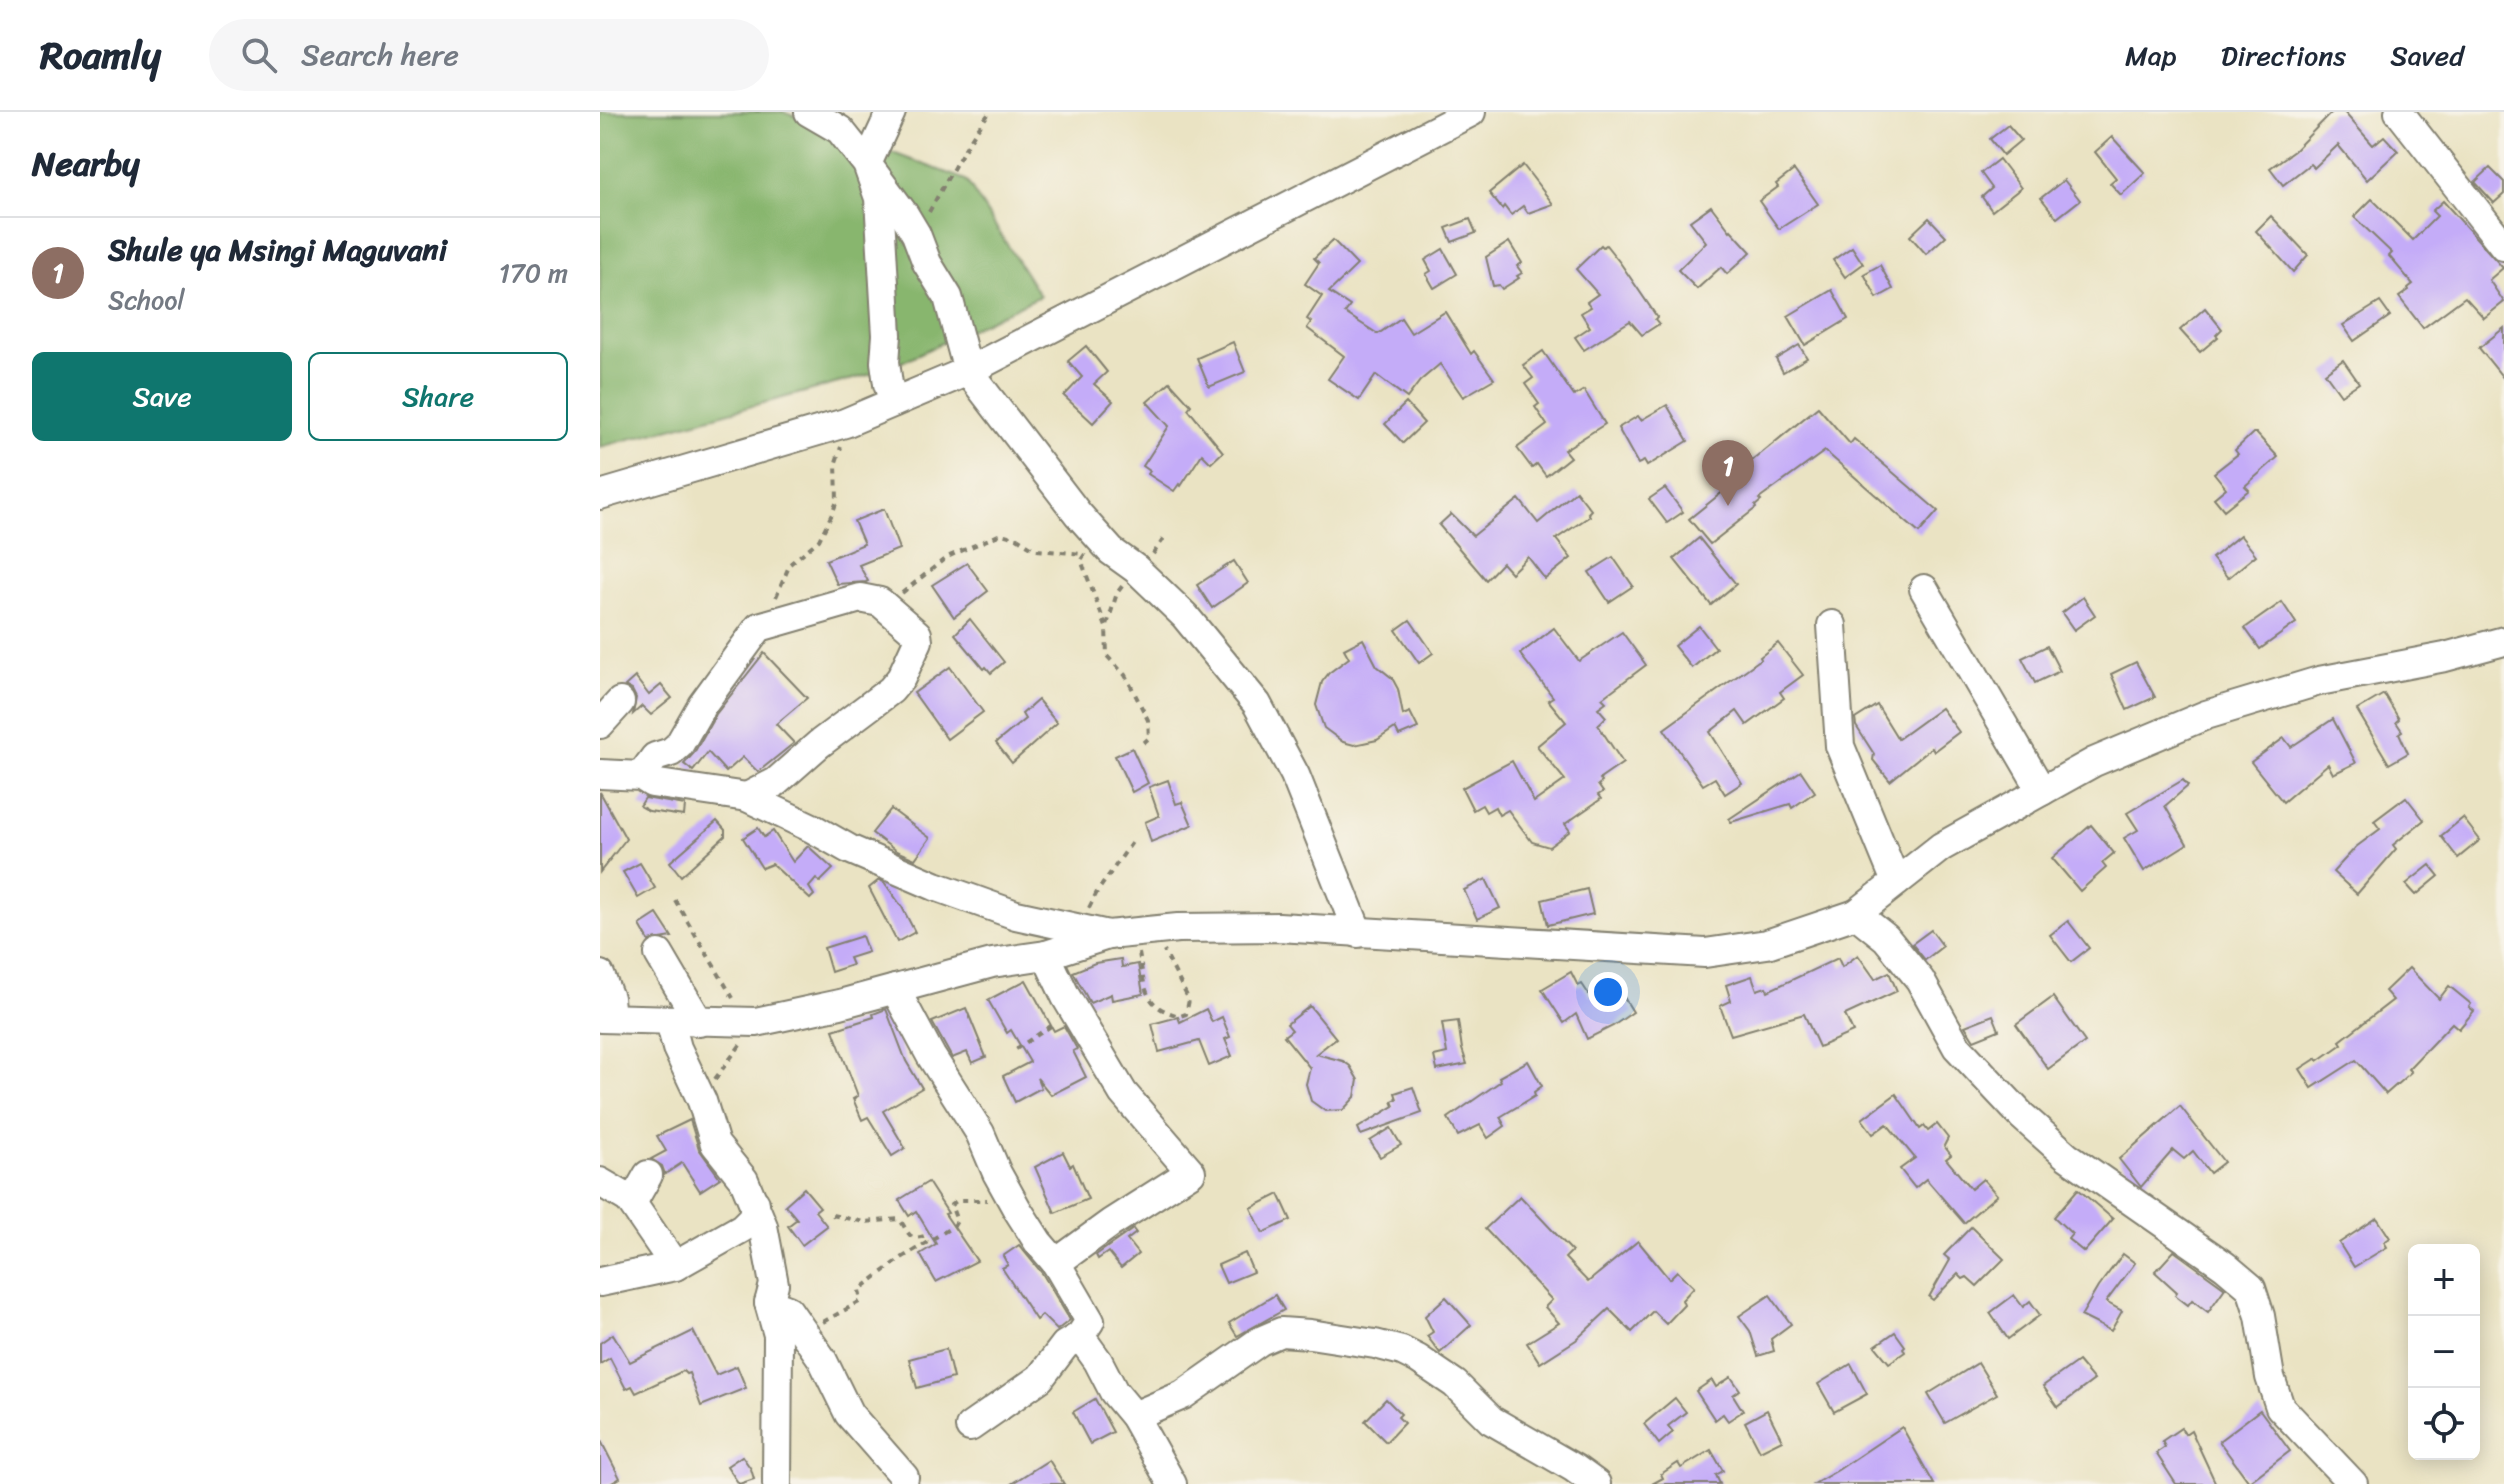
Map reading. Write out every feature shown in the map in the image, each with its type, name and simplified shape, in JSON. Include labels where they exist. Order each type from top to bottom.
[{"type":"street","points":[[809,112],[840,130],[891,193],[948,297],[968,371],[1099,552],[1136,569],[1185,616],[1257,704],[1295,775],[1358,933]]},
{"type":"street","points":[[891,112],[867,164],[879,198],[887,335],[885,362],[894,402]]},
{"type":"street","points":[[600,495],[845,423],[968,371],[1471,112]]},
{"type":"street","points":[[2399,112],[2504,246]]},
{"type":"street","points":[[1924,589],[2042,791]]},
{"type":"street","points":[[641,776],[655,757],[671,752],[679,745],[702,705],[759,627],[860,598],[880,602],[917,634],[918,641],[901,678],[891,690],[819,744],[776,782],[747,797]]},
{"type":"street","points":[[1832,625],[1840,746],[1896,882]]},
{"type":"street","points":[[600,774],[641,776],[652,783],[747,797],[849,849],[921,881],[1016,915],[1121,932],[1252,927],[1705,953],[1767,944],[1856,914],[1941,847],[2094,762],[2206,715],[2319,681],[2445,657],[2504,641]]},
{"type":"street","points":[[600,724],[620,702]]},
{"type":"street","points":[[1856,914],[1886,938],[1920,980],[1957,1047],[2022,1116],[2067,1156],[2225,1266],[2251,1288],[2260,1316],[2270,1377],[2280,1407],[2353,1484]]},
{"type":"street","points":[[600,975],[609,998],[606,1018],[749,1022],[815,1010],[992,963],[1046,955],[1121,932]]},
{"type":"street","points":[[659,954],[699,1022]]},
{"type":"street","points":[[1046,955],[1074,1011],[1123,1093],[1191,1172],[1111,1223],[1056,1263]]},
{"type":"street","points":[[895,989],[931,1056],[980,1133],[1007,1192],[1038,1242],[1056,1263],[1090,1321],[1080,1336],[1065,1345],[1040,1378],[970,1427]]},
{"type":"street","points":[[670,1021],[677,1048],[702,1101],[715,1144],[744,1180],[763,1226],[774,1284],[769,1303],[778,1335],[777,1484]]},
{"type":"street","points":[[629,1199],[636,1196],[648,1175]]},
{"type":"street","points":[[600,1182],[629,1199],[675,1266]]},
{"type":"street","points":[[600,1297],[612,1280],[675,1266],[742,1228],[753,1217],[755,1203]]},
{"type":"street","points":[[769,1303],[788,1310],[822,1359],[849,1414],[905,1482]]},
{"type":"street","points":[[1134,1416],[1183,1395],[1260,1341],[1281,1332],[1310,1334],[1375,1344],[1418,1359],[1455,1384],[1491,1420],[1596,1484]]},
{"type":"street","points":[[1080,1336],[1098,1361],[1114,1392],[1134,1416],[1172,1484]]},
{"type":"path","points":[[916,234],[968,143],[990,112]]},
{"type":"path","points":[[759,627],[790,564],[819,540],[832,514],[837,501],[836,462],[845,423]]},
{"type":"path","points":[[880,602],[906,590],[947,557],[1001,534],[1009,534],[1036,550],[1099,552]]},
{"type":"path","points":[[1099,552],[1081,560],[1106,627],[1107,656],[1125,675],[1148,720],[1149,738],[1139,747]]},
{"type":"path","points":[[1121,932],[1146,993],[1160,1009],[1180,1016],[1186,1014],[1189,1000],[1092,900],[1135,838]]},
{"type":"path","points":[[675,900],[749,1022],[702,1101]]},
{"type":"path","points":[[1016,1049],[1074,1011]]},
{"type":"path","points":[[802,1330],[817,1326],[861,1301],[859,1290],[903,1257],[954,1226],[957,1221],[951,1205],[958,1200],[993,1201],[1007,1192]]},
{"type":"path","points":[[832,1215],[864,1222],[899,1219],[910,1236],[924,1236],[927,1242]]},
{"type":"green space","points":[[600,112],[783,112],[966,180],[1040,296],[883,371],[600,447]]},
{"type":"building","points":[[2332,112],[2344,112],[2373,145],[2384,136],[2398,151],[2367,180],[2338,145],[2314,168],[2310,164],[2283,185],[2270,168],[2294,151]]},
{"type":"building","points":[[2008,125],[2021,140],[2003,155],[1990,139]]},
{"type":"building","points":[[2112,137],[2145,173],[2121,195],[2110,183],[2116,178],[2095,152]]},
{"type":"building","points":[[1999,159],[2021,188],[1992,211],[1982,197],[1992,188],[1981,173]]},
{"type":"building","points":[[1523,165],[1553,204],[1528,213],[1523,206],[1511,215],[1489,193]]},
{"type":"building","points":[[2490,168],[2504,182],[2504,194],[2494,203],[2475,182]]},
{"type":"building","points":[[1794,170],[1818,204],[1779,229],[1759,201]]},
{"type":"building","points":[[2064,180],[2080,200],[2057,218],[2041,198]]},
{"type":"building","points":[[2372,199],[2413,240],[2437,216],[2432,211],[2443,201],[2503,268],[2489,280],[2504,302],[2484,318],[2465,297],[2423,328],[2399,297],[2413,284],[2389,256],[2392,253],[2354,217]]},
{"type":"building","points":[[1711,206],[1751,252],[1727,274],[1721,267],[1697,289],[1678,270],[1706,242],[1690,221]]},
{"type":"building","points":[[2271,216],[2308,255],[2293,272],[2256,231]]},
{"type":"building","points":[[1929,218],[1946,236],[1926,254],[1910,236]]},
{"type":"building","points":[[1470,219],[1476,233],[1452,242],[1446,228]]},
{"type":"building","points":[[1333,240],[1357,265],[1329,292],[1350,306],[1345,313],[1378,334],[1401,318],[1411,333],[1445,312],[1471,354],[1474,351],[1494,379],[1463,397],[1440,364],[1420,381],[1407,398],[1376,375],[1359,400],[1328,379],[1344,356],[1307,328],[1311,322],[1307,319],[1322,296],[1305,284],[1319,263],[1314,258]]},
{"type":"building","points":[[1509,242],[1522,263],[1517,266],[1522,273],[1502,289],[1499,285],[1493,286],[1486,257]]},
{"type":"building","points":[[1601,245],[1606,245],[1621,264],[1659,324],[1642,335],[1630,321],[1584,350],[1575,337],[1590,327],[1581,313],[1591,307],[1587,302],[1598,294],[1576,269]]},
{"type":"building","points":[[1852,247],[1863,264],[1845,277],[1833,260]]},
{"type":"building","points":[[1443,249],[1457,274],[1434,288],[1426,274],[1431,271],[1425,260]]},
{"type":"building","points":[[1880,265],[1893,289],[1877,298],[1864,274]]},
{"type":"building","points":[[1832,290],[1848,319],[1805,345],[1788,316]]},
{"type":"building","points":[[2380,302],[2390,316],[2354,341],[2343,325]]},
{"type":"building","points":[[2205,308],[2222,329],[2216,335],[2218,337],[2200,352],[2180,330]]},
{"type":"building","points":[[2504,328],[2504,379],[2479,348]]},
{"type":"building","points":[[1233,342],[1245,372],[1209,387],[1197,358]]},
{"type":"building","points":[[1799,345],[1807,358],[1783,372],[1776,359]]},
{"type":"building","points":[[1086,346],[1107,372],[1094,384],[1113,401],[1093,423],[1064,396],[1082,377],[1068,361]]},
{"type":"building","points":[[1543,351],[1574,396],[1584,390],[1605,424],[1564,450],[1570,457],[1546,476],[1537,464],[1532,468],[1517,448],[1547,425],[1535,407],[1539,404],[1525,384],[1533,378],[1523,365]]},
{"type":"building","points":[[2343,360],[2359,383],[2341,395],[2325,373]]},
{"type":"building","points":[[1170,382],[1191,405],[1188,409],[1223,452],[1211,463],[1202,454],[1181,486],[1179,484],[1174,491],[1148,474],[1150,471],[1143,466],[1169,426],[1147,402]]},
{"type":"building","points":[[1406,403],[1424,423],[1403,443],[1385,424]]},
{"type":"building","points":[[1667,405],[1688,441],[1647,466],[1644,461],[1638,464],[1618,428],[1638,416],[1641,420]]},
{"type":"building","points":[[1818,407],[1850,444],[1854,439],[1938,511],[1919,533],[1825,451],[1759,499],[1761,501],[1756,508],[1710,544],[1689,519],[1750,470],[1748,464]]},
{"type":"building","points":[[2253,433],[2278,457],[2245,486],[2249,490],[2224,510],[2214,498],[2226,488],[2214,473],[2238,454],[2235,450]]},
{"type":"building","points":[[1665,488],[1683,512],[1667,523],[1649,499]]},
{"type":"building","points":[[1576,491],[1591,510],[1588,513],[1590,516],[1556,539],[1571,558],[1545,579],[1528,557],[1511,573],[1502,563],[1486,580],[1439,525],[1451,514],[1473,536],[1519,499],[1538,523]]},
{"type":"building","points":[[884,509],[899,549],[859,565],[868,581],[837,584],[826,560],[864,544],[854,521]]},
{"type":"building","points":[[2240,535],[2256,555],[2228,578],[2212,558]]},
{"type":"building","points":[[1699,538],[1736,584],[1711,605],[1674,559]]},
{"type":"building","points":[[1613,557],[1633,586],[1609,602],[1589,572]]},
{"type":"building","points":[[1234,561],[1248,583],[1212,608],[1197,585]]},
{"type":"building","points":[[967,563],[988,591],[954,617],[932,585]]},
{"type":"building","points":[[2083,597],[2095,615],[2074,630],[2062,613]]},
{"type":"building","points":[[2282,602],[2296,623],[2260,649],[2245,628]]},
{"type":"building","points":[[970,619],[1004,662],[991,673],[986,667],[984,669],[955,634]]},
{"type":"building","points":[[1410,620],[1433,653],[1419,663],[1396,630]]},
{"type":"building","points":[[1699,626],[1716,648],[1692,668],[1674,646]]},
{"type":"building","points":[[1554,628],[1579,661],[1622,632],[1646,665],[1602,698],[1606,702],[1598,708],[1606,717],[1598,725],[1623,763],[1600,779],[1602,782],[1598,785],[1603,792],[1598,795],[1601,799],[1565,824],[1570,831],[1549,847],[1532,842],[1508,810],[1499,815],[1495,807],[1486,812],[1482,805],[1473,810],[1462,788],[1512,761],[1534,802],[1565,780],[1537,746],[1566,722],[1548,700],[1553,697],[1520,654]]},
{"type":"building","points":[[1363,639],[1377,666],[1392,678],[1398,689],[1403,715],[1410,712],[1418,728],[1399,736],[1395,728],[1377,740],[1354,745],[1343,742],[1324,728],[1316,705],[1322,682],[1349,658],[1344,649]]},
{"type":"building","points":[[1778,643],[1803,675],[1780,692],[1784,698],[1747,725],[1737,711],[1710,732],[1742,783],[1725,794],[1715,778],[1703,785],[1664,729],[1761,659]]},
{"type":"building","points":[[2047,646],[2060,671],[2035,683],[2022,658]]},
{"type":"building","points":[[764,653],[807,698],[776,724],[794,743],[758,772],[743,757],[726,772],[708,752],[693,771],[684,764],[694,753],[716,714]]},
{"type":"building","points":[[2136,662],[2155,697],[2127,710],[2111,674]]},
{"type":"building","points":[[950,667],[983,712],[947,739],[914,693]]},
{"type":"building","points":[[635,677],[649,695],[661,685],[672,698],[651,715],[642,706],[633,714],[636,698],[632,690],[625,686]]},
{"type":"building","points":[[2384,694],[2399,719],[2396,722],[2408,753],[2389,764],[2357,710]]},
{"type":"building","points":[[1038,700],[1057,723],[1012,763],[996,743],[1025,719],[1022,714]]},
{"type":"building","points":[[1877,705],[1898,739],[1941,708],[1959,732],[1934,751],[1932,747],[1890,781],[1873,760],[1874,754],[1856,726],[1855,719]]},
{"type":"building","points":[[2333,719],[2356,763],[2333,774],[2328,764],[2283,802],[2251,762],[2284,738],[2291,747]]},
{"type":"building","points":[[1132,748],[1148,783],[1132,792],[1115,756]]},
{"type":"building","points":[[1801,771],[1815,792],[1792,808],[1790,804],[1731,822],[1729,819]]},
{"type":"building","points":[[1168,780],[1176,804],[1182,802],[1192,825],[1151,842],[1145,822],[1159,816],[1149,787]]},
{"type":"building","points":[[2183,780],[2188,786],[2165,806],[2187,844],[2144,871],[2124,838],[2138,830],[2127,813]]},
{"type":"building","points":[[600,792],[626,839],[600,872]]},
{"type":"building","points":[[2406,797],[2424,820],[2393,845],[2396,849],[2357,894],[2333,872],[2356,847],[2380,829],[2374,821]]},
{"type":"building","points":[[645,798],[685,805],[684,816],[649,811],[640,806]]},
{"type":"building","points":[[891,809],[930,838],[915,859],[896,851],[872,833]]},
{"type":"building","points":[[2463,818],[2480,840],[2458,858],[2441,836]]},
{"type":"building","points":[[717,821],[725,830],[725,836],[681,876],[670,862]]},
{"type":"building","points":[[2091,825],[2114,853],[2102,863],[2106,868],[2080,891],[2052,858]]},
{"type":"building","points":[[758,828],[764,837],[773,831],[793,862],[808,846],[833,869],[820,882],[816,879],[809,887],[814,895],[810,899],[772,864],[762,868],[743,838]]},
{"type":"building","points":[[640,863],[655,888],[638,898],[623,872]]},
{"type":"building","points":[[2430,865],[2439,876],[2416,895],[2406,884]]},
{"type":"building","points":[[1486,879],[1500,908],[1477,919],[1464,890]]},
{"type":"building","points":[[879,880],[884,882],[902,907],[915,932],[897,942],[869,888]]},
{"type":"building","points":[[1587,889],[1593,914],[1548,925],[1542,900]]},
{"type":"building","points":[[657,914],[672,937],[649,941],[640,925]]},
{"type":"building","points":[[2068,921],[2089,948],[2071,962],[2050,935]]},
{"type":"building","points":[[1931,930],[1943,946],[1925,960],[1912,944]]},
{"type":"building","points":[[862,936],[868,952],[849,958],[852,965],[831,972],[824,948]]},
{"type":"building","points":[[1858,955],[1875,979],[1889,972],[1897,991],[1845,1015],[1853,1032],[1819,1047],[1804,1014],[1731,1035],[1720,1006],[1731,1001],[1726,985],[1752,976],[1757,990],[1766,987],[1768,991],[1838,958],[1842,967]]},
{"type":"building","points":[[1121,959],[1122,967],[1138,964],[1143,994],[1112,1000],[1111,994],[1090,1003],[1073,972],[1095,963]]},
{"type":"building","points":[[2409,968],[2439,999],[2449,986],[2471,1004],[2469,1007],[2474,1011],[2459,1029],[2452,1023],[2408,1069],[2411,1072],[2386,1094],[2356,1060],[2312,1088],[2300,1069],[2342,1044],[2340,1041],[2393,1000],[2385,991]]},
{"type":"building","points":[[1571,972],[1578,986],[1582,984],[1590,996],[1614,981],[1633,1012],[1587,1039],[1576,1014],[1564,1023],[1542,989]]},
{"type":"building","points":[[1026,980],[1054,1031],[1064,1026],[1077,1049],[1073,1051],[1086,1077],[1051,1095],[1037,1078],[1041,1088],[1015,1102],[1003,1076],[1030,1062],[1011,1030],[1007,1033],[988,1000]]},
{"type":"building","points":[[2053,997],[2085,1042],[2048,1069],[2016,1024]]},
{"type":"building","points":[[1310,1006],[1336,1038],[1316,1054],[1343,1061],[1358,1080],[1355,1097],[1343,1110],[1325,1111],[1311,1101],[1306,1084],[1310,1068],[1284,1036],[1292,1030],[1287,1024]]},
{"type":"building","points":[[966,1008],[986,1057],[972,1063],[967,1052],[952,1058],[932,1022]]},
{"type":"building","points":[[886,1009],[906,1061],[922,1088],[883,1111],[905,1148],[892,1156],[868,1117],[862,1120],[853,1099],[858,1096],[833,1030],[874,1017],[873,1014]]},
{"type":"building","points":[[1206,1009],[1212,1022],[1222,1017],[1230,1037],[1225,1039],[1232,1056],[1209,1066],[1199,1041],[1159,1052],[1152,1024],[1178,1017],[1180,1022]]},
{"type":"building","points":[[1993,1015],[1999,1030],[1974,1040],[1965,1026]]},
{"type":"building","points":[[1458,1021],[1467,1064],[1437,1070],[1434,1056],[1447,1053],[1442,1023]]},
{"type":"building","points":[[1528,1061],[1542,1086],[1534,1092],[1535,1096],[1500,1117],[1505,1126],[1488,1138],[1480,1125],[1458,1136],[1448,1118],[1501,1081],[1499,1077]]},
{"type":"building","points":[[1413,1087],[1422,1113],[1361,1135],[1358,1128],[1394,1106],[1392,1101],[1397,1099],[1395,1093]]},
{"type":"building","points":[[1896,1094],[1920,1129],[1924,1126],[1928,1131],[1937,1124],[1948,1138],[1944,1146],[1951,1155],[1946,1159],[1971,1189],[1983,1179],[1997,1195],[1964,1223],[1926,1179],[1915,1188],[1900,1169],[1915,1158],[1887,1124],[1873,1134],[1862,1119]]},
{"type":"building","points":[[2180,1106],[2224,1162],[2210,1173],[2193,1151],[2184,1159],[2173,1150],[2141,1187],[2119,1159]]},
{"type":"building","points":[[690,1120],[699,1149],[720,1178],[700,1191],[682,1163],[665,1174],[662,1166],[651,1159],[666,1151],[657,1136]]},
{"type":"building","points":[[1391,1128],[1401,1145],[1380,1157],[1370,1141]]},
{"type":"building","points":[[1063,1152],[1070,1166],[1073,1164],[1088,1199],[1055,1213],[1035,1167]]},
{"type":"building","points":[[928,1182],[948,1213],[945,1214],[977,1261],[936,1282],[920,1254],[936,1244],[916,1211],[909,1216],[899,1200]]},
{"type":"building","points":[[804,1188],[820,1207],[815,1211],[827,1226],[802,1245],[788,1226],[797,1219],[785,1205]]},
{"type":"building","points":[[2078,1189],[2113,1219],[2084,1252],[2068,1239],[2072,1234],[2054,1217]]},
{"type":"building","points":[[1279,1194],[1291,1220],[1263,1233],[1251,1208]]},
{"type":"building","points":[[1520,1196],[1572,1251],[1565,1258],[1588,1282],[1638,1241],[1669,1279],[1677,1271],[1694,1287],[1682,1300],[1684,1305],[1666,1324],[1653,1311],[1632,1332],[1609,1309],[1576,1340],[1540,1363],[1527,1343],[1559,1323],[1545,1307],[1552,1300],[1485,1229]]},
{"type":"building","points":[[2377,1218],[2390,1238],[2384,1242],[2387,1247],[2354,1267],[2339,1243]]},
{"type":"building","points":[[1971,1227],[2004,1259],[1977,1286],[1958,1274],[1933,1300],[1929,1297],[1950,1260],[1944,1255]]},
{"type":"building","points":[[1133,1229],[1136,1233],[1127,1240],[1138,1254],[1121,1268],[1108,1252],[1098,1259],[1096,1255]]},
{"type":"building","points":[[1019,1245],[1042,1273],[1070,1320],[1057,1330],[1042,1315],[1036,1320],[1002,1268],[1008,1265],[1003,1256]]},
{"type":"building","points":[[2174,1251],[2225,1288],[2208,1312],[2192,1300],[2188,1305],[2155,1272]]},
{"type":"building","points":[[1245,1253],[1253,1272],[1226,1283],[1218,1265]]},
{"type":"building","points":[[2123,1254],[2135,1263],[2106,1302],[2122,1311],[2111,1331],[2081,1316]]},
{"type":"building","points":[[1275,1295],[1284,1310],[1237,1336],[1229,1323]]},
{"type":"building","points":[[1770,1295],[1791,1324],[1771,1339],[1774,1351],[1758,1356],[1750,1331],[1739,1316]]},
{"type":"building","points":[[2014,1295],[2023,1307],[2030,1301],[2040,1315],[2008,1339],[1990,1313]]},
{"type":"building","points":[[1446,1297],[1471,1325],[1440,1353],[1427,1336],[1433,1332],[1425,1316]]},
{"type":"building","points":[[693,1331],[716,1375],[737,1366],[746,1388],[701,1406],[689,1373],[683,1371],[636,1393],[632,1386],[626,1389],[610,1358],[600,1364],[600,1343],[613,1334],[630,1362]]},
{"type":"building","points":[[1895,1332],[1905,1346],[1905,1352],[1889,1363],[1875,1346]]},
{"type":"building","points":[[946,1349],[953,1378],[917,1388],[909,1359]]},
{"type":"building","points":[[2078,1361],[2094,1380],[2058,1407],[2043,1386]]},
{"type":"building","points":[[1978,1363],[1997,1394],[1945,1423],[1928,1394]]},
{"type":"building","points":[[1851,1364],[1867,1394],[1834,1412],[1818,1384]]},
{"type":"building","points":[[1731,1377],[1740,1390],[1733,1395],[1743,1411],[1728,1421],[1723,1414],[1715,1420],[1696,1391],[1712,1380],[1716,1387]]},
{"type":"building","points":[[1675,1398],[1686,1412],[1668,1426],[1673,1432],[1659,1444],[1644,1424]]},
{"type":"building","points":[[1095,1399],[1113,1432],[1090,1444],[1073,1412]]},
{"type":"building","points":[[1386,1399],[1401,1414],[1398,1417],[1404,1423],[1386,1442],[1365,1421]]},
{"type":"building","points":[[1767,1410],[1782,1440],[1760,1451],[1745,1422]]},
{"type":"building","points":[[2260,1410],[2290,1451],[2249,1482],[2219,1441]]},
{"type":"building","points":[[1902,1427],[1934,1484],[1814,1484],[1838,1470]]},
{"type":"building","points":[[2181,1428],[2185,1434],[2191,1430],[2216,1484],[2176,1484],[2156,1453],[2165,1447],[2162,1441]]},
{"type":"building","points":[[600,1439],[620,1478],[610,1484],[600,1484]]},
{"type":"building","points":[[1711,1450],[1723,1471],[1716,1475],[1720,1484],[1652,1484],[1678,1463],[1681,1468]]},
{"type":"building","points":[[742,1456],[754,1479],[739,1484],[727,1466]]},
{"type":"building","points":[[1049,1460],[1064,1484],[1011,1484]]},
{"type":"place","name":"Shule ya Msingi Maguvani","points":[[1728,506]]}]
